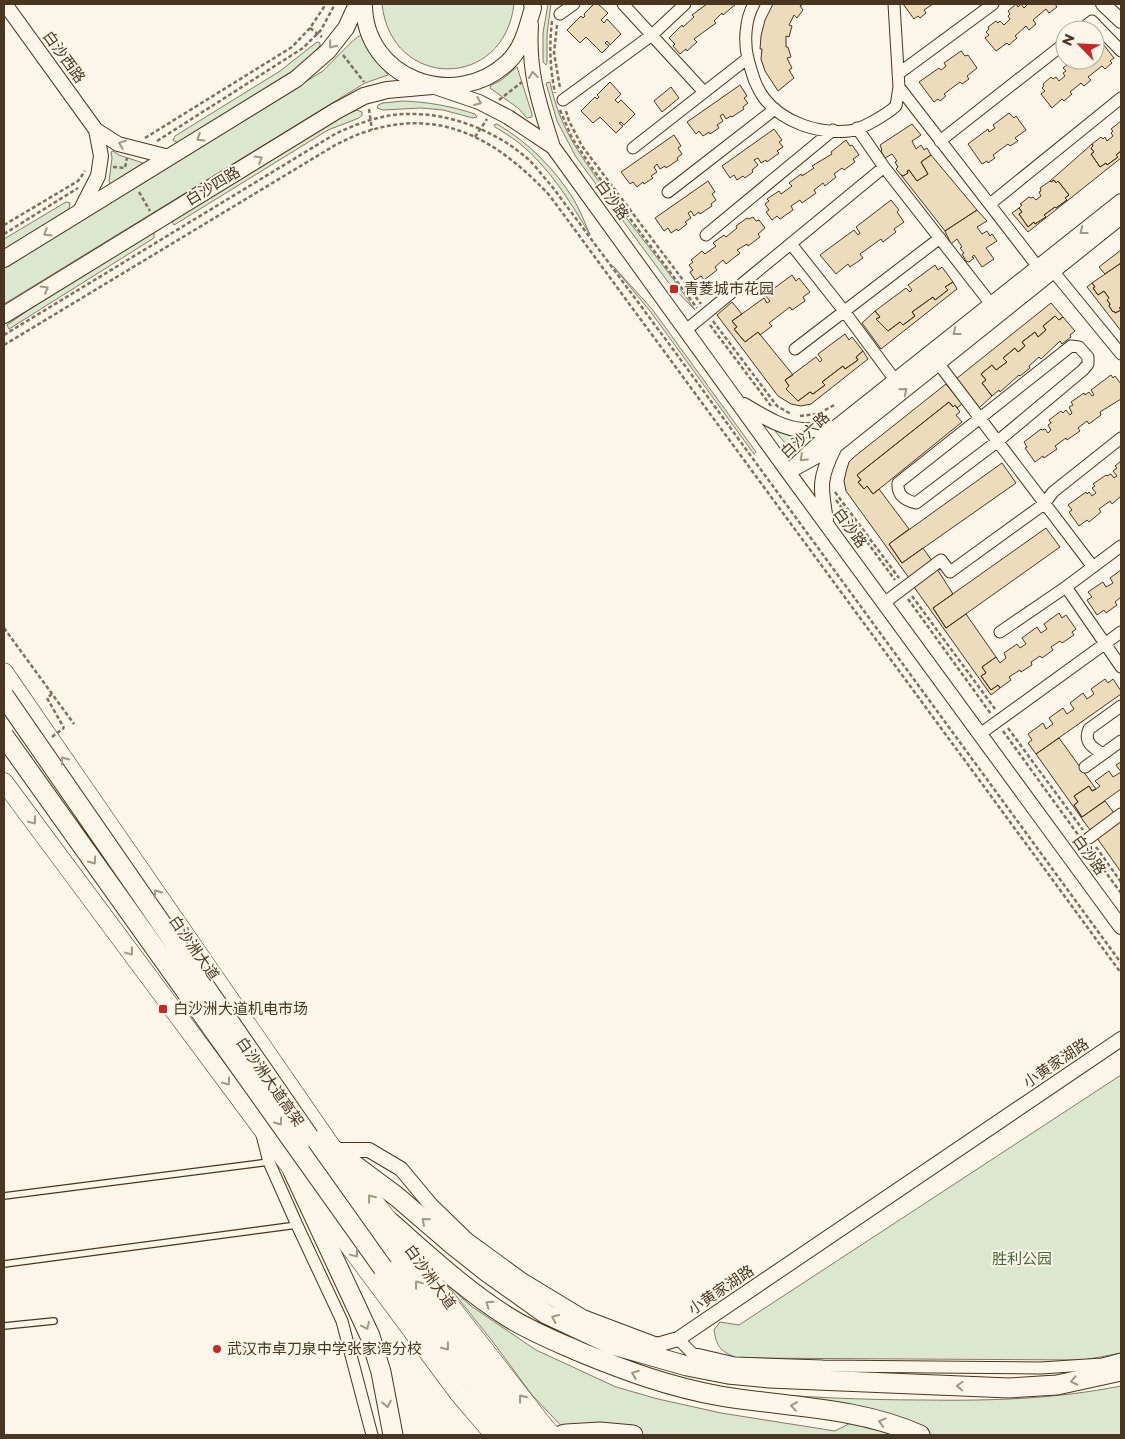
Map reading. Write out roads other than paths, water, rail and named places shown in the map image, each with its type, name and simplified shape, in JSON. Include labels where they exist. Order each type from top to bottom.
[{"type":"highway","name":"白沙洲大道高架","points":[[4,696],[309,1138],[531,1435]]},
{"type":"highway","name":"白沙洲大道高架","points":[[4,736],[383,1268],[514,1435]]},
{"type":"highway","points":[[334,1150],[396,1196],[487,1272],[546,1314],[610,1344],[687,1366],[761,1378],[1009,1388],[1057,1385],[1121,1371]]},
{"type":"highway","points":[[293,1171],[370,1336],[381,1372],[393,1435]]},
{"type":"highway","points":[[390,1222],[466,1288],[508,1318],[575,1350],[649,1379],[719,1396],[876,1420],[910,1430],[920,1435]]},
{"type":"highway","points":[[562,1435],[600,1432],[633,1435]]},
{"type":"main road","points":[[4,260],[79,213],[128,174],[169,157],[296,79],[332,45],[346,28],[358,4]]},
{"type":"main road","points":[[364,4],[364,14],[370,36],[377,49],[387,61],[405,76],[432,86]]},
{"type":"main road","name":"白沙四路","points":[[4,314],[336,111],[367,96],[387,90],[432,86],[460,86],[488,77],[509,62],[523,41],[533,5]]},
{"type":"main road","name":"白沙洲大道","points":[[4,672],[334,1150],[390,1222],[442,1294],[552,1435]]},
{"type":"main road","points":[[4,782],[459,1394],[494,1435]]},
{"type":"street","name":"白沙西路","points":[[5,4],[96,130]]},
{"type":"street","points":[[556,16],[574,4]]},
{"type":"street","points":[[624,4],[704,92]]},
{"type":"street","points":[[559,102],[652,35],[685,4]]},
{"type":"street","points":[[754,4],[746,33],[746,50],[753,79],[764,98],[775,109],[796,124],[818,129],[851,131],[885,115],[896,106],[899,87],[894,4]]},
{"type":"street","points":[[898,74],[993,4]]},
{"type":"street","points":[[1103,4],[1121,21]]},
{"type":"street","points":[[533,5],[530,50],[534,87],[553,147]]},
{"type":"street","points":[[1105,34],[1121,51]]},
{"type":"street","points":[[940,141],[1055,51]]},
{"type":"street","points":[[633,148],[748,58]]},
{"type":"street","points":[[432,86],[480,102],[508,117],[553,147]]},
{"type":"street","points":[[899,87],[1038,267]]},
{"type":"street","points":[[990,204],[1121,98]]},
{"type":"street","points":[[668,192],[775,109]]},
{"type":"street","points":[[857,128],[884,167],[991,304]]},
{"type":"street","points":[[96,130],[118,144],[169,157]]},
{"type":"street","points":[[79,213],[99,171],[101,156],[96,130]]},
{"type":"street","points":[[706,235],[833,130]]},
{"type":"street","name":"白沙路","points":[[553,147],[1121,927]]},
{"type":"street","points":[[686,330],[884,167]]},
{"type":"street","name":"白沙六路","points":[[788,472],[835,428],[1121,201]]},
{"type":"street","name":"白沙六路","points":[[788,472],[835,446],[1121,217]]},
{"type":"street","points":[[795,349],[940,238]]},
{"type":"street","points":[[791,244],[895,380]]},
{"type":"street","points":[[1053,271],[1121,354]]},
{"type":"street","points":[[1071,346],[1079,347],[1085,352],[1088,357],[1088,364],[1083,370],[998,442],[916,503],[906,500],[900,495],[898,483],[1071,346]]},
{"type":"street","points":[[938,363],[1093,568]]},
{"type":"street","points":[[738,401],[765,418],[787,427],[801,430],[835,428]]},
{"type":"street","points":[[884,603],[941,560],[950,572],[1044,504],[1053,492],[1121,438]]},
{"type":"street","points":[[826,523],[821,489],[822,480],[825,467],[835,446]]},
{"type":"street","points":[[1000,632],[1093,568],[1121,546]]},
{"type":"street","points":[[1066,587],[1121,667]]},
{"type":"street","points":[[980,734],[1121,632]]},
{"type":"street","points":[[1103,754],[1089,744],[1087,734],[1090,729],[1121,706]]},
{"type":"street","points":[[1085,767],[1121,741]]},
{"type":"street","points":[[1086,841],[1121,814]]},
{"type":"street","name":"小黄家湖路","points":[[334,1150],[369,1150],[401,1169],[431,1206],[467,1240],[522,1280],[583,1317],[657,1345],[678,1339],[1121,1039]]},
{"type":"street","points":[[260,1127],[269,1162],[296,1225],[342,1320],[372,1435]]},
{"type":"street","points":[[678,1339],[692,1353],[735,1363],[822,1366],[1041,1368],[1102,1364],[1121,1359]]},
{"type":"lane","points":[[4,1196],[269,1162]]},
{"type":"lane","points":[[4,1264],[296,1225]]},
{"type":"lane","points":[[4,1326],[54,1321]]},
{"type":"place","name":"青菱城市花园","points":[[674,289]]},
{"type":"place","name":"白沙洲大道机电市场","points":[[163,1009]]},
{"type":"place","name":"武汉市卓刀泉中学张家湾分校","points":[[217,1349]]},
{"type":"park label","name":"胜利公园","points":[[1022,1259]]}]
